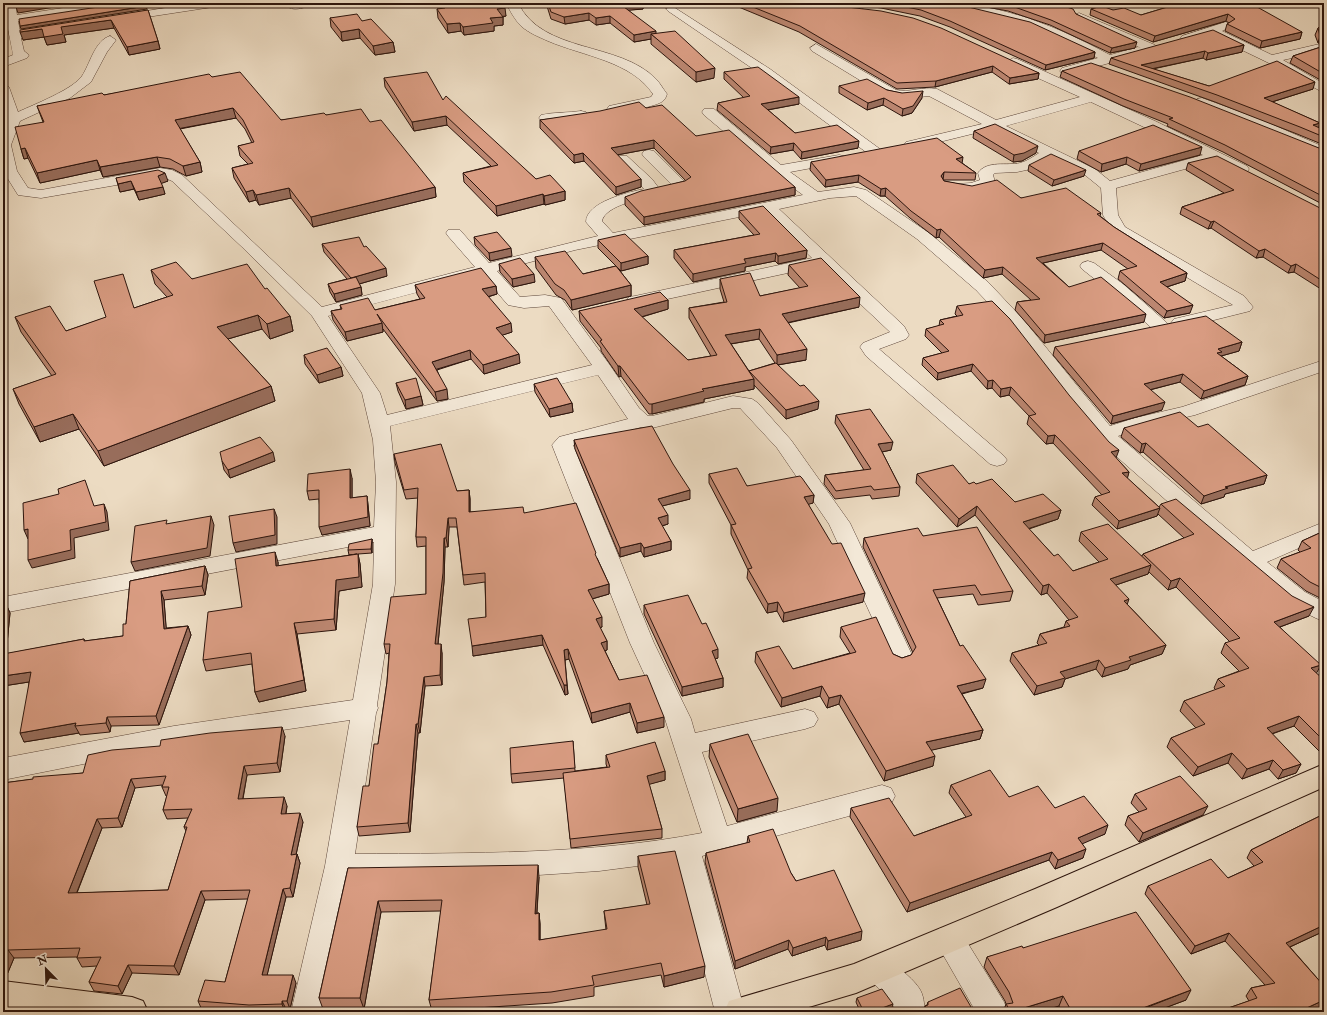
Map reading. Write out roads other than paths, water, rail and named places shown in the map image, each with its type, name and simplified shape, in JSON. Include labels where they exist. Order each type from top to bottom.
[{"type":"highway","points":[[740,1012],[856,978],[949,939],[1324,775]]},
{"type":"highway","points":[[3,996],[132,1012]]},
{"type":"street","points":[[3,63],[23,55],[18,53],[9,3]]},
{"type":"street","points":[[11,19],[88,9],[119,3]]},
{"type":"street","points":[[106,21],[220,3]]},
{"type":"street","points":[[290,3],[293,6],[308,3]]},
{"type":"street","points":[[512,3],[526,24],[538,32],[562,43],[631,67],[656,86],[660,94],[659,98],[656,100],[564,118],[546,118]]},
{"type":"street","points":[[947,3],[1033,24],[1087,48],[1109,65]]},
{"type":"street","points":[[840,7],[871,7]]},
{"type":"street","points":[[672,9],[766,72],[875,152]]},
{"type":"street","points":[[1079,16],[1151,48]]},
{"type":"street","points":[[1044,76],[1090,64],[1109,65],[1151,48],[1226,26]]},
{"type":"street","points":[[14,35],[60,28]]},
{"type":"street","points":[[1213,31],[1271,59],[1324,89]]},
{"type":"street","points":[[9,123],[65,95],[87,79],[101,51],[110,40]]},
{"type":"street","points":[[1271,59],[1324,47]]},
{"type":"street","points":[[816,48],[890,94],[900,96],[922,92],[932,92],[994,125],[1090,172],[1108,186]]},
{"type":"street","points":[[1001,57],[1217,156],[1252,174]]},
{"type":"street","points":[[1299,75],[1320,71]]},
{"type":"street","points":[[3,87],[9,123],[4,145],[5,158],[18,187],[23,192],[30,194],[151,173],[167,173],[184,183],[318,313],[371,393],[380,423],[386,482],[384,584],[366,708],[339,866],[306,1012]]},
{"type":"street","points":[[1186,96],[1257,123],[1324,152]]},
{"type":"street","points":[[778,170],[894,148],[994,125],[1092,98]]},
{"type":"street","points":[[709,112],[778,170],[816,198]]},
{"type":"street","points":[[955,189],[979,187],[988,182],[985,173],[994,168],[1021,168],[1034,164],[1049,152]]},
{"type":"street","points":[[609,239],[594,222],[594,218],[613,202],[680,185],[649,154]]},
{"type":"street","points":[[1108,186],[1217,156]]},
{"type":"street","points":[[622,159],[647,182],[653,191]]},
{"type":"street","points":[[1108,186],[1108,205],[1113,224],[1119,230],[1238,300],[1244,306],[1182,323],[1138,331]]},
{"type":"street","points":[[318,313],[580,244],[854,191],[870,198],[923,236],[982,286],[1016,322],[1047,349],[1076,398],[1106,434],[1142,469],[1297,598],[1311,604],[1324,613]]},
{"type":"street","points":[[768,207],[898,330],[900,335],[873,344],[869,347],[872,352],[997,460]]},
{"type":"street","points":[[454,233],[514,301],[525,303],[549,299],[574,316],[603,368],[632,412],[642,421]]},
{"type":"street","points":[[619,304],[824,260]]},
{"type":"street","points":[[1088,266],[1117,288],[1160,326]]},
{"type":"street","points":[[1106,434],[1142,422],[1188,411],[1324,365]]},
{"type":"street","points":[[380,423],[603,368]]},
{"type":"street","points":[[718,840],[678,719],[642,643],[562,445],[566,442],[642,421],[652,422],[733,402],[745,403],[751,407],[784,444],[839,523],[901,657]]},
{"type":"street","points":[[1251,560],[1324,529]]},
{"type":"street","points":[[3,605],[157,577],[324,543],[385,533]]},
{"type":"street","points":[[3,769],[174,736],[366,708]]},
{"type":"street","points":[[687,745],[806,718]]},
{"type":"street","points":[[339,866],[417,864],[467,866],[532,864],[663,852],[718,840],[882,796]]},
{"type":"street","points":[[686,847],[730,1012]]},
{"type":"street","points":[[949,939],[993,1012]]},
{"type":"street","points":[[878,969],[908,997],[910,1012]]}]
